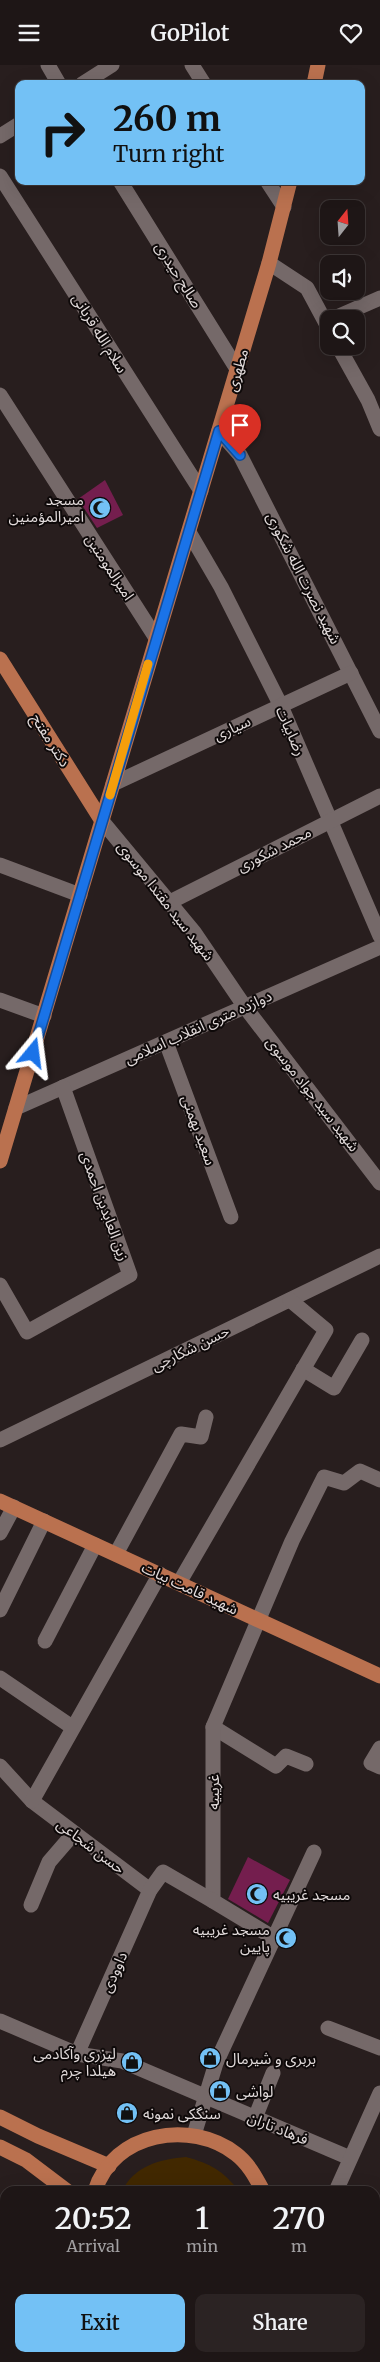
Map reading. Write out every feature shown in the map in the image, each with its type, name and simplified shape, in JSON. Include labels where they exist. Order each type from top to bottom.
[{"type":"main road","points":[[315,80],[318,65]]},
{"type":"main road","name":"مطهری","points":[[0,1161],[4,1131],[16,1108],[44,1016],[269,263],[289,185]]},
{"type":"main road","name":"دکتر مفتح","points":[[0,659],[102,821]]},
{"type":"main road","name":"شهید قامت بیات","points":[[0,1501],[380,1676]]},
{"type":"main road","points":[[0,2117],[38,2136],[109,2166]]},
{"type":"main road","points":[[98,2186],[109,2166],[126,2150],[148,2139],[171,2134],[194,2135],[217,2142],[237,2155],[253,2172],[260,2186]]},
{"type":"main road","points":[[0,2147],[26,2161],[60,2186]]},
{"type":"street","points":[[48,65],[57,80]]},
{"type":"street","points":[[88,80],[112,65]]},
{"type":"street","points":[[192,65],[201,80]]},
{"type":"street","points":[[0,136],[15,127]]},
{"type":"street","name":"سلام الله قربانی","points":[[0,176],[201,491]]},
{"type":"street","name":"صالح حیدری","points":[[122,185],[237,369]]},
{"type":"street","points":[[270,185],[284,207]]},
{"type":"street","points":[[269,263],[308,288],[321,310]]},
{"type":"street","points":[[356,310],[380,298]]},
{"type":"street","points":[[343,355],[368,400],[380,429]]},
{"type":"street","name":"امیرالمومنین","points":[[0,395],[156,638]]},
{"type":"street","name":"شهید نصرت الله شکوری","points":[[219,431],[244,462],[380,731]]},
{"type":"street","name":"رضابیات","points":[[189,532],[220,587],[281,706],[380,936]]},
{"type":"street","name":"سیاری","points":[[113,784],[351,673]]},
{"type":"street","name":"محمد شکوری","points":[[168,903],[380,796]]},
{"type":"street","name":"شهید سید مقتدا موسوی","points":[[102,821],[168,903],[194,932],[245,1007]]},
{"type":"street","points":[[0,865],[80,895]]},
{"type":"street","name":"دوازده متری انقلاب اسلامی","points":[[16,1108],[380,947]]},
{"type":"street","points":[[0,1000],[44,1016]]},
{"type":"street","name":"شهید سید جواد موسوی","points":[[245,1007],[380,1183]]},
{"type":"street","name":"سعید بهمنی","points":[[166,1041],[231,1217]]},
{"type":"street","name":"زین العابدین احمدی","points":[[0,1285],[26,1332],[130,1275],[63,1087]]},
{"type":"street","name":"حسن شکارچی","points":[[0,1440],[380,1255]]},
{"type":"street","points":[[179,1583],[326,1330],[290,1300]]},
{"type":"street","points":[[303,1369],[334,1389],[362,1340]]},
{"type":"street","points":[[116,1554],[181,1434],[200,1437],[206,1417]]},
{"type":"street","name":"غریبیه","points":[[213,1901],[213,1727],[292,1541],[324,1477],[344,1483],[360,1471],[380,1481]]},
{"type":"street","points":[[0,1533],[14,1507]]},
{"type":"street","points":[[0,1610],[44,1521]]},
{"type":"street","points":[[45,1641],[95,1545]]},
{"type":"street","points":[[32,1801],[72,1727],[160,1575]]},
{"type":"street","points":[[0,1678],[72,1727]]},
{"type":"street","points":[[213,1727],[276,1766],[286,1756],[306,1764]]},
{"type":"street","points":[[380,1748],[371,1763],[380,1767]]},
{"type":"street","name":"حسن شجاعی","points":[[1,1769],[32,1801],[150,1890]]},
{"type":"street","points":[[31,1905],[49,1862],[74,1833]]},
{"type":"street","points":[[194,2135],[216,2063],[314,1852]]},
{"type":"street","name":"داوودی","points":[[77,2053],[150,1890],[163,1872],[213,1901]]},
{"type":"street","points":[[213,1901],[274,1938]]},
{"type":"street","name":"فرهاد تاران","points":[[0,2021],[77,2053],[122,2061],[350,2158]]},
{"type":"street","points":[[328,2029],[380,2048]]},
{"type":"street","points":[[255,2118],[274,2073]]},
{"type":"street","points":[[338,2186],[350,2158],[375,2116],[380,2093]]},
{"type":"shaded area","points":[[186,2157],[202,2162],[216,2169],[234,2186],[125,2186],[133,2175],[149,2165]]},
{"type":"building","name":"مسجد امیرالمؤمنین","points":[[105,480],[123,515],[97,528],[78,499]]},
{"type":"building","name":"مسجد غریبیه","points":[[248,1857],[290,1880],[268,1923],[228,1899]]},
{"type":"slow traffic","points":[[110,795],[148,664]]},
{"type":"place","name":"مسجد امیرالمؤمنین","points":[[100,508]]},
{"type":"place","name":"مسجد غریبیه","points":[[257,1894]]},
{"type":"place","name":"مسجد غریبیه پایین","points":[[286,1938]]},
{"type":"place","name":"بربری و شیرمال","points":[[210,2058]]},
{"type":"place","name":"لیزری وآکادمی هیلدا چرم","points":[[132,2062]]},
{"type":"place","name":"لواشی","points":[[220,2091]]},
{"type":"place","name":"سنگکی نمونه","points":[[127,2113]]},
{"type":"route","points":[[33,1053],[219,431],[240,455]]}]
